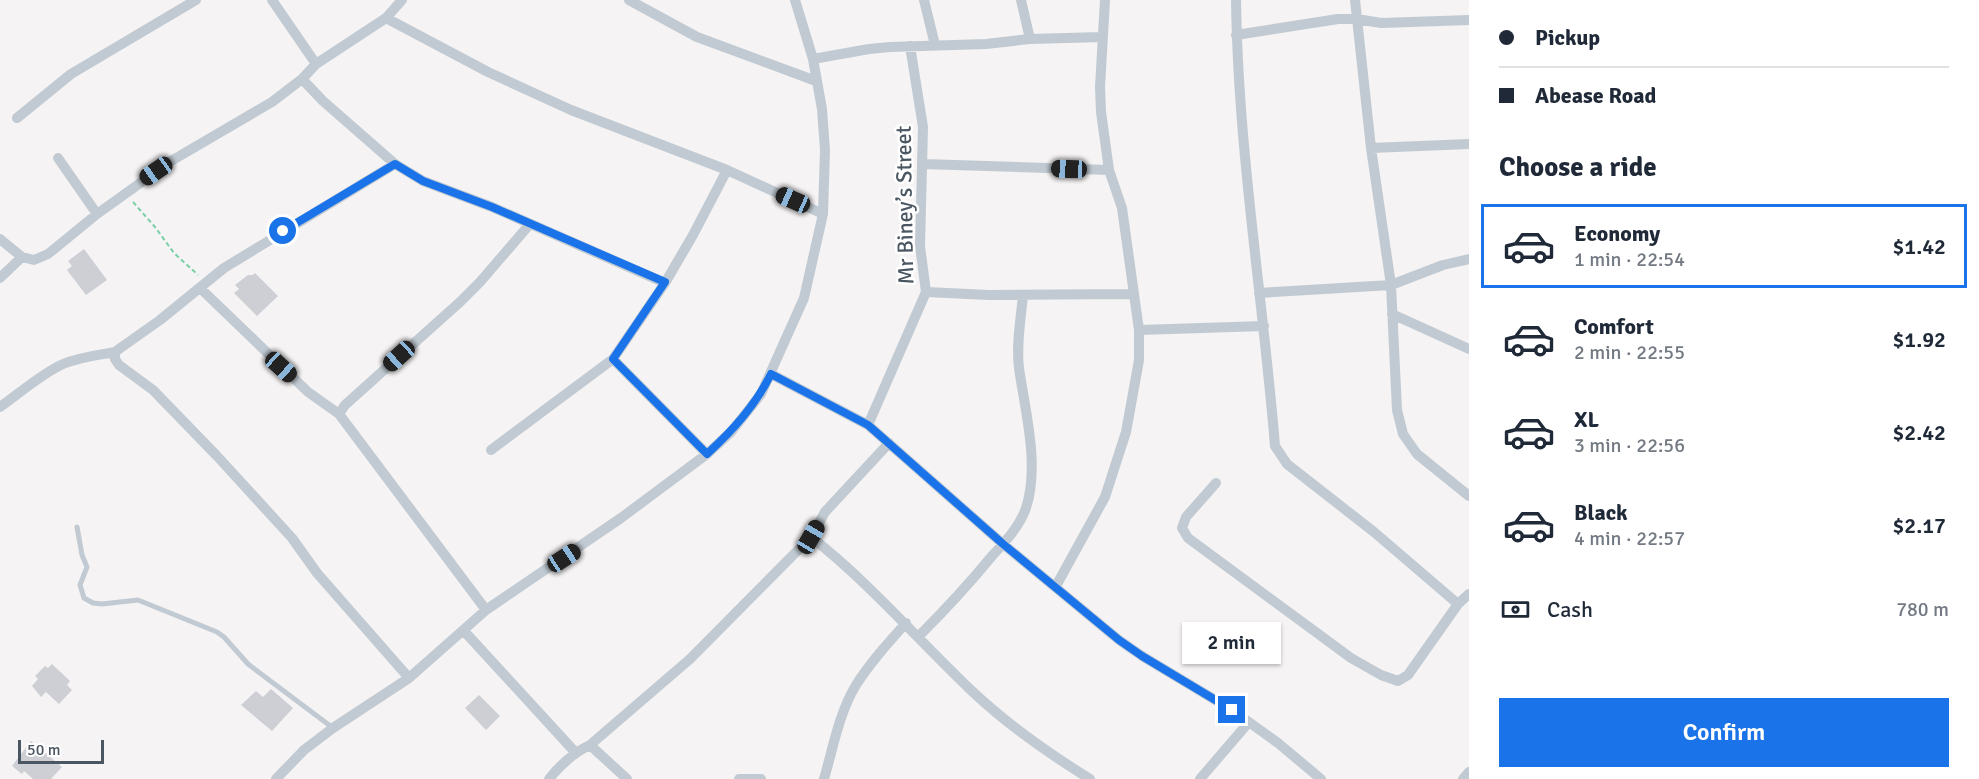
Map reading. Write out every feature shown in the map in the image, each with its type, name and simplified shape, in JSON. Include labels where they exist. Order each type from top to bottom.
[{"type":"street","points":[[17,118],[71,74],[196,0]]},
{"type":"street","points":[[272,0],[316,64]]},
{"type":"street","points":[[0,239],[22,257],[34,260],[48,254],[97,214],[171,160],[272,102],[302,79],[316,64],[387,18],[402,0]]},
{"type":"street","points":[[629,0],[697,37],[816,81]]},
{"type":"street","points":[[276,779],[304,750],[409,678],[486,610],[621,518],[707,454],[745,416],[761,394],[804,297],[823,214],[825,150],[822,108],[813,59],[795,0]]},
{"type":"street","points":[[924,0],[936,45]]},
{"type":"street","points":[[1021,0],[1030,39]]},
{"type":"street","points":[[1056,586],[1100,508],[1112,478],[1126,432],[1138,375],[1138,330],[1134,294],[1122,208],[1109,170],[1100,87],[1105,0]]},
{"type":"street","points":[[1236,0],[1236,34],[1245,164],[1275,446],[1287,464],[1374,532],[1458,604]]},
{"type":"street","points":[[1355,0],[1371,148],[1391,285],[1397,410],[1403,434],[1418,453],[1469,496]]},
{"type":"street","points":[[387,18],[488,72],[571,110],[727,170],[823,214]]},
{"type":"street","points":[[1236,34],[1338,19],[1357,19],[1381,24],[1469,20]]},
{"type":"street","points":[[813,59],[869,49],[1102,37]]},
{"type":"street","name":"Mr Biney’s Street","points":[[868,425],[926,292],[920,246],[923,127],[910,46]]},
{"type":"street","points":[[302,79],[323,101],[395,164],[423,181],[492,207],[665,282]]},
{"type":"street","points":[[1371,148],[1469,144]]},
{"type":"street","points":[[58,158],[97,214]]},
{"type":"street","points":[[0,407],[65,363],[83,357],[115,352],[160,320],[224,268],[395,164]]},
{"type":"street","points":[[923,164],[1109,170]]},
{"type":"street","points":[[491,450],[613,359],[693,236],[727,170]]},
{"type":"street","points":[[339,414],[345,405],[473,289],[530,224]]},
{"type":"street","points":[[0,278],[22,257]]},
{"type":"street","points":[[1259,292],[1391,285],[1469,259]]},
{"type":"street","points":[[203,286],[308,392],[339,414],[486,610]]},
{"type":"street","points":[[926,292],[1023,295],[1134,294]]},
{"type":"street","points":[[918,637],[1003,544],[1021,519],[1027,502],[1030,485],[1029,434],[1019,366],[1023,295]]},
{"type":"street","points":[[1392,314],[1469,350]]},
{"type":"street","points":[[1138,330],[1264,326]]},
{"type":"street","points":[[115,352],[115,359],[119,365],[153,390],[292,538],[317,573],[409,678]]},
{"type":"street","points":[[613,359],[707,454]]},
{"type":"street","points":[[771,374],[868,425],[1003,544],[1102,626],[1142,656],[1232,710],[1321,779]]},
{"type":"street","points":[[549,779],[559,766],[575,752],[590,744],[690,659],[811,537],[825,512],[889,442]]},
{"type":"street","points":[[1216,483],[1186,518],[1182,528],[1188,538],[1351,658],[1381,675],[1398,681],[1408,675],[1458,604],[1469,594]]},
{"type":"street","points":[[811,537],[840,559],[973,692],[998,714],[1040,747],[1090,779]]},
{"type":"street","points":[[824,779],[837,733],[855,687],[886,645],[906,623]]},
{"type":"street","points":[[464,631],[575,752]]},
{"type":"street","points":[[1200,779],[1249,722]]},
{"type":"street","points":[[590,744],[627,779]]},
{"type":"street","points":[[1463,779],[1469,772]]},
{"type":"street","points":[[739,779],[761,779]]},
{"type":"lane","points":[[77,527],[82,555],[87,567],[80,585],[84,598],[93,603],[102,604],[138,600],[217,632],[248,664],[333,728]]},
{"type":"path","points":[[125,193],[203,286]]},
{"type":"building","points":[[84,249],[107,280],[86,295],[67,270],[72,266],[68,261]]},
{"type":"building","points":[[255,273],[278,296],[257,316],[234,293],[239,289],[235,285],[248,275]]},
{"type":"building","points":[[52,664],[70,681],[67,685],[72,690],[59,704],[46,692],[41,697],[32,686],[38,679],[35,676],[45,666],[48,668]]},
{"type":"building","points":[[271,689],[293,708],[272,731],[241,705],[256,691],[263,697]]},
{"type":"building","points":[[479,695],[500,716],[486,730],[465,708]]},
{"type":"building","points":[[31,741],[62,767],[51,779],[33,779],[24,771],[22,774],[12,766]]},
{"type":"route","points":[[283,231],[395,164],[423,181],[492,207],[665,282],[613,359],[707,454],[745,416],[761,394],[771,374],[868,425],[1003,544],[1119,640],[1232,710]]}]
